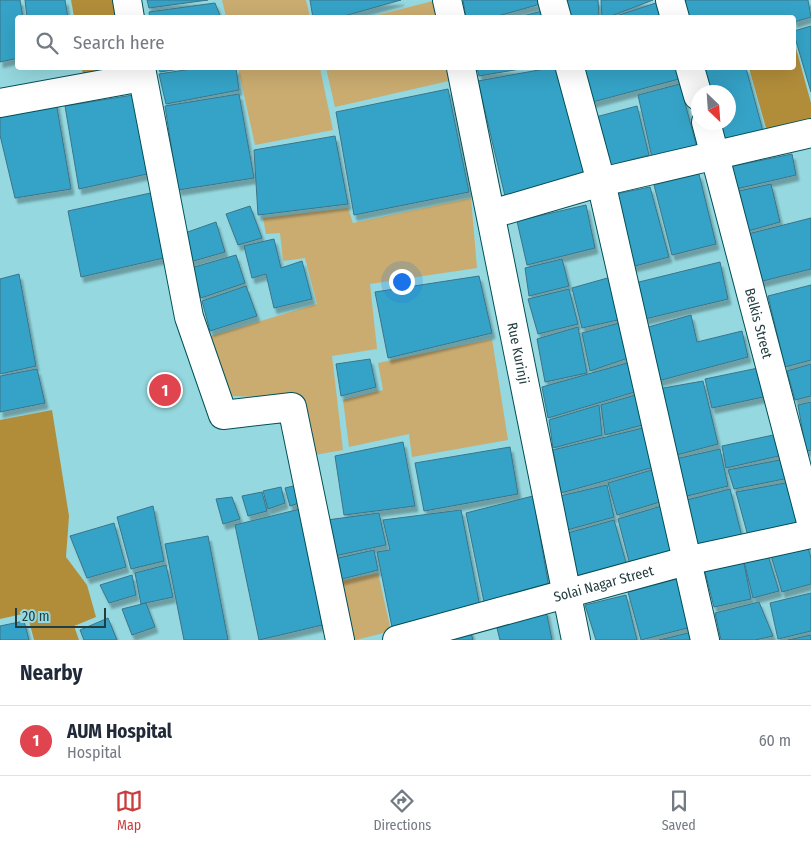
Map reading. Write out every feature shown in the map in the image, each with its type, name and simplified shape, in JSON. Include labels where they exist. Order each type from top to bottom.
[{"type":"street","points":[[127,0],[130,15]]},
{"type":"street","points":[[447,0],[450,15]]},
{"type":"street","points":[[552,0],[556,15]]},
{"type":"street","points":[[670,0],[674,15]]},
{"type":"street","name":"Rue Kurinji","points":[[461,70],[492,214],[576,640]]},
{"type":"street","points":[[571,70],[601,182],[705,640]]},
{"type":"street","points":[[691,70],[695,85]]},
{"type":"street","points":[[0,103],[142,72],[189,317],[223,415],[292,407],[340,640]]},
{"type":"street","name":"Belkis Street","points":[[708,130],[811,522]]},
{"type":"street","points":[[492,214],[601,182],[811,133]]},
{"type":"street","name":"Solai Nagar Street","points":[[397,640],[686,561],[811,534]]},
{"type":"shaded area","points":[[71,0],[118,0],[121,15],[74,15]]},
{"type":"shaded area","points":[[222,0],[306,0],[310,15],[226,15]]},
{"type":"shaded area","points":[[437,0],[440,15],[378,15]]},
{"type":"shaded area","points":[[796,48],[811,103],[811,125],[768,135],[750,70],[796,70]]},
{"type":"shaded area","points":[[82,70],[112,70],[83,76]]},
{"type":"shaded area","points":[[238,70],[320,70],[333,130],[255,145]]},
{"type":"shaded area","points":[[326,70],[451,70],[453,80],[335,107]]},
{"type":"shaded area","points":[[471,198],[477,268],[370,284],[377,349],[332,356],[343,450],[309,456],[300,398],[230,396],[211,336],[317,304],[305,258],[283,261],[280,233],[266,234],[263,218],[348,208],[353,223]]},
{"type":"shaded area","points":[[492,339],[508,440],[412,457],[409,434],[349,447],[343,400],[383,390],[378,363]]},
{"type":"shaded area","points":[[52,410],[69,516],[66,557],[87,585],[96,617],[74,626],[79,640],[34,640],[27,613],[0,619],[0,420]]},
{"type":"shaded area","points":[[378,573],[391,631],[356,640],[346,640],[335,582]]},
{"type":"building","points":[[0,0],[20,0],[22,15],[15,15],[15,59],[0,62]]},
{"type":"building","points":[[25,0],[65,0],[68,15],[27,15]]},
{"type":"building","points":[[147,0],[208,0],[149,8]]},
{"type":"building","points":[[310,0],[401,0],[348,15],[312,15]]},
{"type":"building","points":[[463,0],[544,0],[544,3],[502,15],[466,15]]},
{"type":"building","points":[[558,0],[598,0],[599,15],[561,15]]},
{"type":"building","points":[[601,0],[653,0],[614,15],[602,15]]},
{"type":"building","points":[[683,0],[808,0],[811,17],[796,21],[796,15],[687,15]]},
{"type":"building","points":[[659,2],[662,15],[619,15]]},
{"type":"building","points":[[215,3],[220,15],[150,15],[149,12]]},
{"type":"building","points":[[546,10],[547,15],[527,15]]},
{"type":"building","points":[[811,26],[811,92],[796,41],[796,30]]},
{"type":"building","points":[[185,70],[236,70],[239,90],[166,104],[159,74]]},
{"type":"building","points":[[478,70],[514,70],[479,76]]},
{"type":"building","points":[[539,70],[562,70],[589,178],[505,196],[478,81]]},
{"type":"building","points":[[576,70],[677,70],[679,79],[585,104]]},
{"type":"building","points":[[701,70],[747,70],[764,135],[723,148],[718,130],[736,130],[736,85],[705,85]]},
{"type":"building","points":[[680,84],[698,152],[653,162],[638,95]]},
{"type":"building","points":[[448,89],[469,192],[354,215],[336,112]]},
{"type":"building","points":[[239,94],[254,178],[178,190],[165,106]]},
{"type":"building","points":[[133,95],[147,174],[79,189],[65,106]]},
{"type":"building","points":[[56,102],[71,189],[15,198],[0,135],[0,112]]},
{"type":"building","points":[[637,106],[649,155],[604,167],[592,118]]},
{"type":"building","points":[[335,136],[348,204],[258,215],[254,150]]},
{"type":"building","points":[[792,154],[796,175],[736,189],[729,167]]},
{"type":"building","points":[[699,174],[716,244],[672,255],[654,185]]},
{"type":"building","points":[[771,184],[780,222],[748,231],[739,191]]},
{"type":"building","points":[[650,187],[669,257],[631,267],[611,195]]},
{"type":"building","points":[[155,192],[168,257],[81,277],[68,211]]},
{"type":"building","points":[[586,205],[595,248],[527,265],[517,221]]},
{"type":"building","points":[[250,206],[262,238],[238,245],[226,214]]},
{"type":"building","points":[[811,218],[811,269],[759,282],[748,234]]},
{"type":"building","points":[[216,222],[225,252],[190,262],[182,234]]},
{"type":"building","points":[[274,239],[281,268],[302,261],[312,299],[274,308],[266,274],[252,278],[244,246]]},
{"type":"building","points":[[236,255],[245,283],[201,298],[191,268]]},
{"type":"building","points":[[562,259],[569,286],[529,296],[525,268]]},
{"type":"building","points":[[720,262],[728,299],[645,319],[635,283]]},
{"type":"building","points":[[19,274],[36,366],[0,374],[0,279]]},
{"type":"building","points":[[479,276],[492,333],[388,358],[375,292]]},
{"type":"building","points":[[611,277],[622,319],[582,328],[572,288]]},
{"type":"building","points":[[811,285],[811,360],[785,367],[768,296]]},
{"type":"building","points":[[246,286],[257,316],[210,331],[202,301]]},
{"type":"building","points":[[569,289],[578,324],[538,334],[528,299]]},
{"type":"building","points":[[691,315],[697,342],[742,331],[748,357],[654,382],[645,328]]},
{"type":"building","points":[[623,322],[631,357],[590,371],[582,333]]},
{"type":"building","points":[[578,327],[587,373],[545,382],[537,339]]},
{"type":"building","points":[[370,359],[376,387],[341,396],[336,364]]},
{"type":"building","points":[[631,362],[638,391],[548,418],[542,387]]},
{"type":"building","points":[[811,364],[811,396],[795,400],[787,371]]},
{"type":"building","points":[[763,367],[768,396],[712,408],[705,379]]},
{"type":"building","points":[[37,369],[45,403],[0,412],[0,376]]},
{"type":"building","points":[[703,381],[718,444],[669,457],[652,390]]},
{"type":"building","points":[[639,394],[646,424],[605,435],[601,405]]},
{"type":"building","points":[[811,402],[811,450],[806,451],[798,405]]},
{"type":"building","points":[[599,405],[602,435],[553,448],[549,420]]},
{"type":"building","points":[[647,427],[654,467],[561,493],[553,450]]},
{"type":"building","points":[[778,434],[783,455],[726,468],[722,446]]},
{"type":"building","points":[[403,442],[415,506],[344,515],[335,456]]},
{"type":"building","points":[[510,447],[518,494],[424,511],[415,463]]},
{"type":"building","points":[[720,449],[728,486],[679,498],[671,460]]},
{"type":"building","points":[[785,459],[789,478],[734,489],[728,470]]},
{"type":"building","points":[[655,469],[663,501],[617,515],[608,483]]},
{"type":"building","points":[[791,482],[801,525],[748,536],[736,492]]},
{"type":"building","points":[[302,484],[308,500],[290,506],[285,488]]},
{"type":"building","points":[[607,485],[614,517],[567,530],[560,496]]},
{"type":"building","points":[[281,487],[285,503],[268,509],[263,491]]},
{"type":"building","points":[[730,489],[743,541],[691,553],[679,502]]},
{"type":"building","points":[[262,492],[267,511],[248,516],[242,496]]},
{"type":"building","points":[[533,496],[549,588],[485,607],[466,513]]},
{"type":"building","points":[[232,497],[240,519],[223,524],[216,499]]},
{"type":"building","points":[[665,505],[676,553],[630,565],[618,519]]},
{"type":"building","points":[[153,506],[164,561],[131,569],[117,517]]},
{"type":"building","points":[[304,508],[331,623],[259,640],[235,525]]},
{"type":"building","points":[[461,510],[480,607],[392,627],[377,552],[390,550],[383,520]]},
{"type":"building","points":[[379,513],[386,545],[334,556],[327,520]]},
{"type":"building","points":[[614,520],[627,566],[578,581],[568,533]]},
{"type":"building","points":[[114,523],[126,567],[87,578],[70,536]]},
{"type":"building","points":[[208,536],[228,640],[184,640],[165,544]]},
{"type":"building","points":[[806,541],[811,558],[811,584],[782,592],[769,549]]},
{"type":"building","points":[[766,549],[779,591],[753,598],[742,553]]},
{"type":"building","points":[[374,550],[378,570],[338,580],[334,559]]},
{"type":"building","points":[[742,553],[751,599],[714,607],[703,564]]},
{"type":"building","points":[[166,565],[173,597],[141,604],[135,573]]},
{"type":"building","points":[[132,575],[136,595],[109,603],[100,585]]},
{"type":"building","points":[[685,577],[695,626],[641,640],[628,592]]},
{"type":"building","points":[[811,593],[811,631],[778,639],[770,603]]},
{"type":"building","points":[[626,595],[637,640],[596,640],[585,605]]},
{"type":"building","points":[[759,602],[773,636],[755,640],[721,640],[715,613]]},
{"type":"building","points":[[146,603],[155,627],[132,635],[122,609]]},
{"type":"building","points":[[546,610],[552,640],[500,640],[497,628]]},
{"type":"building","points":[[108,618],[117,640],[84,640],[80,630]]},
{"type":"building","points":[[24,621],[29,640],[0,640],[0,626]]},
{"type":"building","points":[[470,629],[473,640],[428,640]]},
{"type":"building","points":[[692,632],[694,640],[659,640]]},
{"type":"building","points":[[811,635],[811,640],[788,640]]},
{"type":"place","name":"AUM Hospital","points":[[165,390]]}]
